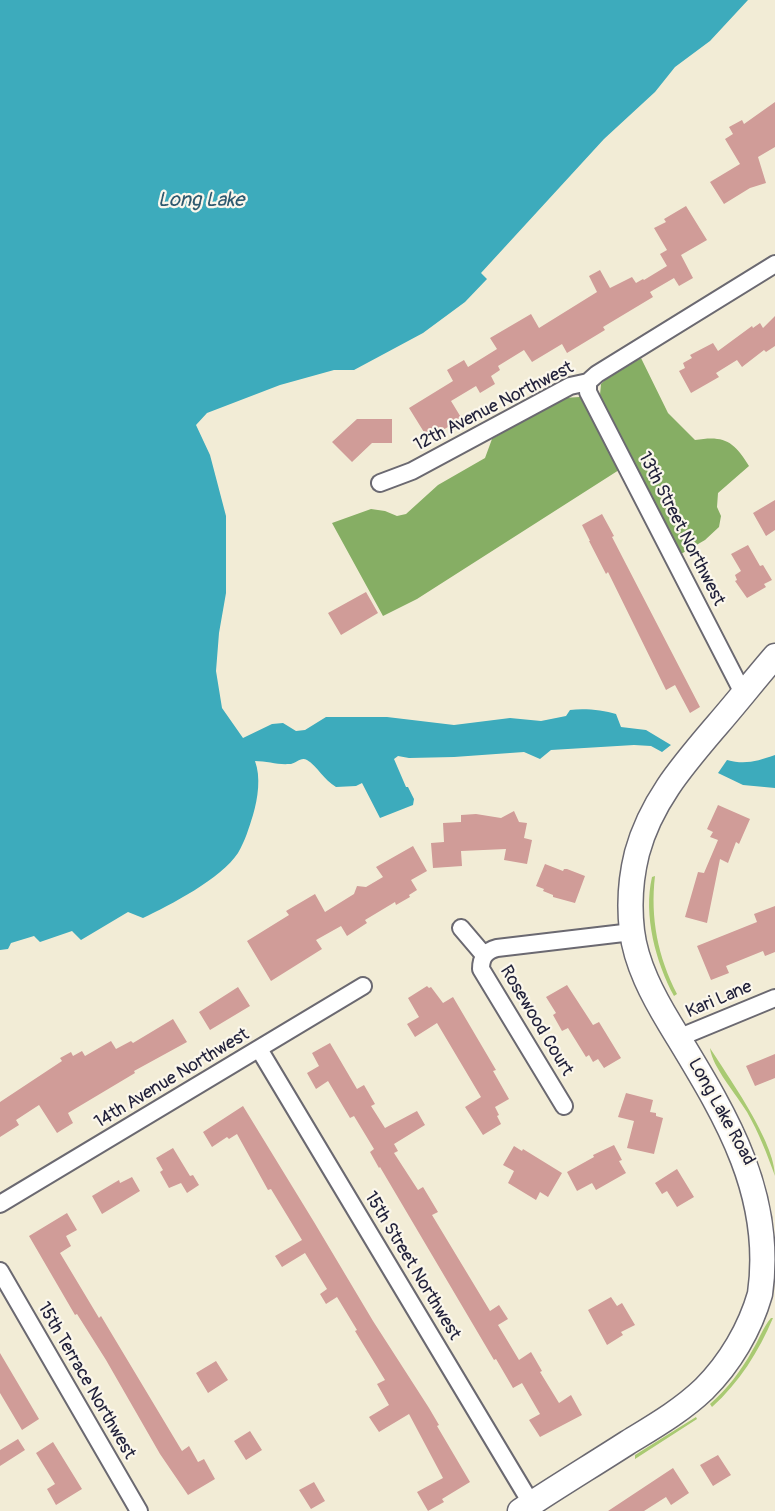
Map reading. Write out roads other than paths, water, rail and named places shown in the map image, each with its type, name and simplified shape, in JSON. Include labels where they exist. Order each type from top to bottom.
[{"type":"street","name":"12th Avenue Northwest","points":[[381,483],[421,466],[570,386],[588,382],[597,374],[775,264]]},
{"type":"street","name":"13th Street Northwest","points":[[588,382],[588,392],[743,693]]},
{"type":"street","name":"Long Lake Road","points":[[526,1507],[666,1419],[704,1389],[726,1364],[769,1283],[764,1205],[757,1177],[731,1122],[654,997],[643,971],[632,932],[632,883],[645,828],[669,783],[775,656]]},
{"type":"street","name":"Rosewood Court","points":[[461,928],[484,955]]},
{"type":"street","name":"Rosewood Court","points":[[564,1106],[482,969],[481,961],[490,950],[497,948],[632,932]]},
{"type":"street","name":"14th Avenue Northwest","points":[[0,1204],[363,986]]},
{"type":"street","name":"Kari Lane","points":[[678,1038],[775,998]]},
{"type":"street","name":"15th Street Northwest","points":[[259,1050],[526,1507]]},
{"type":"street","name":"15th Terrace Northwest","points":[[0,1271],[139,1511]]},
{"type":"water","name":"Long Lake","points":[[0,0],[748,0],[710,41],[675,67],[655,92],[604,139],[481,273],[487,279],[465,302],[423,333],[354,370],[334,370],[280,385],[207,413],[196,425],[210,455],[226,516],[226,593],[219,633],[216,671],[222,708],[243,738],[272,724],[283,723],[296,731],[305,730],[326,717],[387,717],[454,725],[510,718],[541,721],[566,716],[570,710],[581,709],[616,714],[621,727],[646,730],[671,745],[662,752],[651,746],[634,745],[551,750],[540,759],[524,752],[454,757],[409,758],[398,756],[394,759],[414,799],[413,805],[380,818],[362,783],[356,786],[336,787],[305,759],[289,764],[255,761],[258,774],[257,795],[245,839],[230,863],[208,882],[143,918],[128,912],[81,940],[72,931],[40,942],[34,936],[11,943],[8,949],[0,950]]},
{"type":"water","points":[[775,755],[775,788],[743,785],[718,773],[727,760],[751,762]]}]
